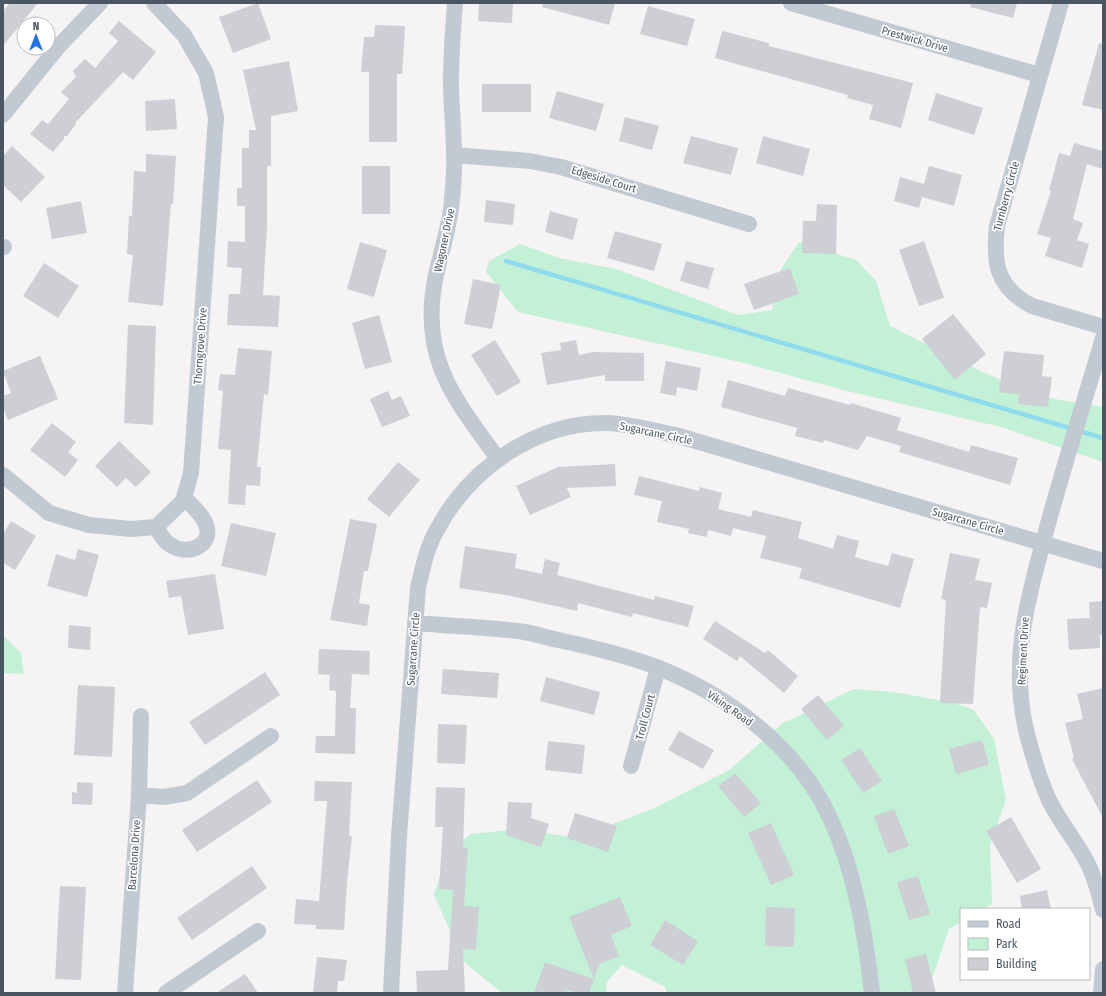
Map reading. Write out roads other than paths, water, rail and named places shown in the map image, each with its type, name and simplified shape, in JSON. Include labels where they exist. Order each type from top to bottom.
[{"type":"street","points":[[3,115],[58,47],[100,3]]},
{"type":"street","name":"Thorngrove Drive","points":[[154,3],[184,35],[206,73],[216,116],[214,163],[191,473],[183,501],[156,527]]},
{"type":"street","name":"Wagoner Drive","points":[[455,3],[451,82],[454,155],[452,206],[433,288],[433,340],[442,374],[454,399],[498,459]]},
{"type":"street","name":"Prestwick Drive","points":[[791,3],[1039,75]]},
{"type":"street","name":"Turnberry Circle","points":[[1061,3],[1039,75],[997,226],[994,248],[997,269],[1007,287],[1022,301],[1032,306],[1103,327]]},
{"type":"street","name":"Edgeside Court","points":[[454,155],[530,161],[561,166],[749,224]]},
{"type":"street","name":"Regiment Drive","points":[[1103,338],[1026,604],[1022,628],[1020,660],[1021,691],[1027,732],[1038,772],[1050,801],[1088,864],[1099,893],[1103,910]]},
{"type":"street","name":"Sugarcane Circle","points":[[391,993],[399,836],[418,588],[423,565],[437,528],[454,502],[468,486],[498,459],[545,434],[565,428],[600,424],[628,424],[679,436],[1103,561]]},
{"type":"street","points":[[3,474],[49,512],[89,525],[131,529],[156,527],[169,544],[181,550],[187,551],[199,546],[206,535],[205,522],[184,497]]},
{"type":"street","name":"Viking Road","points":[[415,623],[518,631],[590,647],[658,668],[694,684],[730,706],[763,732],[780,748],[806,777],[828,816],[849,872],[860,912],[872,993]]},
{"type":"street","name":"Troll Court","points":[[632,766],[658,668]]},
{"type":"street","name":"Barcelona Drive","points":[[125,993],[138,795],[141,716]]},
{"type":"street","points":[[138,795],[164,797],[187,793],[271,736]]},
{"type":"street","points":[[166,993],[258,931]]},
{"type":"street","points":[[1101,993],[1103,969]]},
{"type":"waterway","points":[[506,261],[1103,438]]}]
